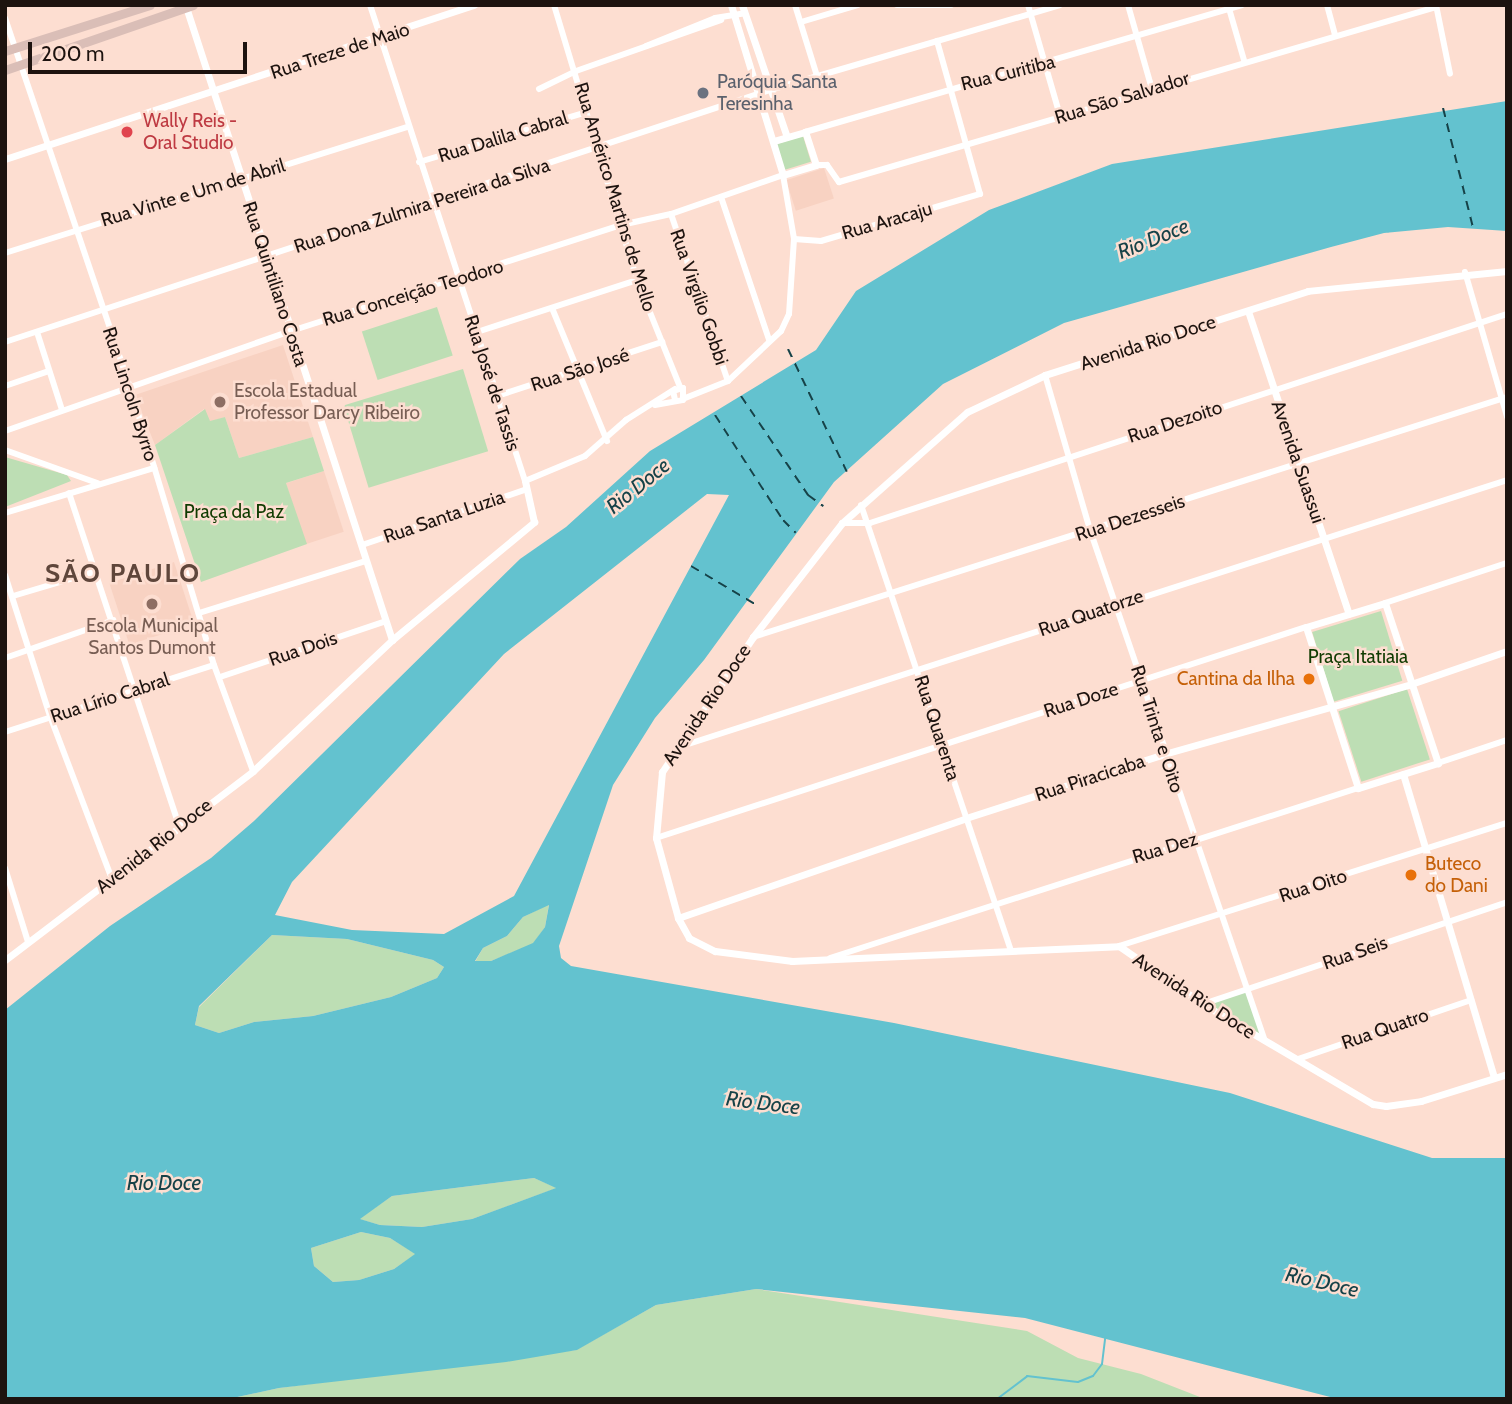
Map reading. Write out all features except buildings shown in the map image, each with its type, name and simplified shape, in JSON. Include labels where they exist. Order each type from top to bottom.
[{"type":"main road","points":[[10,49],[150,5]]},
{"type":"main road","points":[[5,70],[189,6]]},
{"type":"street","name":"Rua José de Tassis","points":[[370,5],[407,127],[435,202],[458,281],[526,485]]},
{"type":"street","name":"Rua Treze de Maio","points":[[5,159],[381,38],[474,5]]},
{"type":"street","name":"Rua Américo Martins de Mello","points":[[554,5],[637,280],[677,388]]},
{"type":"street","points":[[650,406],[685,398],[727,380],[781,331],[789,314],[794,239],[783,175],[731,5]]},
{"type":"street","points":[[794,5],[817,76]]},
{"type":"street","points":[[801,22],[858,5]]},
{"type":"street","points":[[897,5],[951,5]]},
{"type":"street","points":[[1028,5],[1060,116]]},
{"type":"street","name":"Rua Dona Zulmira Pereira da Silva","points":[[5,342],[599,149],[770,90],[1060,5]]},
{"type":"street","points":[[1128,5],[1152,89]]},
{"type":"street","name":"Rua Curitiba","points":[[773,141],[949,88],[1136,38],[1228,7],[1242,5]]},
{"type":"street","points":[[1326,5],[1335,34]]},
{"type":"street","name":"Rua Quintiliano Costa","points":[[189,6],[240,179],[392,640]]},
{"type":"street","points":[[1436,6],[1450,74]]},
{"type":"street","name":"Rua São Salvador","points":[[816,165],[827,165],[839,182],[1244,60],[1436,6]]},
{"type":"street","points":[[1228,7],[1244,60]]},
{"type":"street","points":[[539,89],[576,71],[646,46],[653,40],[734,16],[743,9],[787,137]]},
{"type":"street","name":"Rua Lincoln Byrro","points":[[5,18],[10,49],[21,65],[130,387],[214,665],[253,771]]},
{"type":"street","points":[[937,41],[967,143]]},
{"type":"street","name":"Rua Dalila Cabral","points":[[419,162],[587,112]]},
{"type":"street","name":"Rua Vinte e Um de Abril","points":[[5,253],[407,127]]},
{"type":"street","points":[[783,175],[816,165],[805,132]]},
{"type":"street","name":"Rua Aracaju","points":[[794,239],[821,241],[980,194],[967,143]]},
{"type":"street","name":"Rua Conceição Teodoro","points":[[5,431],[291,331],[458,281],[621,225],[671,214],[783,175]]},
{"type":"street","points":[[721,197],[769,340]]},
{"type":"street","name":"Rua Virgílio Gobbi","points":[[671,214],[727,380]]},
{"type":"street","name":"Avenida Rio Doce","points":[[1507,271],[1465,272],[1308,291],[1045,375],[967,412],[842,523],[753,637],[676,748],[660,782],[656,838],[678,918],[689,938],[715,951],[792,961],[1119,946],[1203,1004],[1373,1104],[1386,1106],[1421,1101],[1507,1074]]},
{"type":"street","points":[[1465,272],[1477,326],[1504,398],[1507,417]]},
{"type":"street","points":[[477,332],[637,280]]},
{"type":"street","points":[[552,308],[607,441]]},
{"type":"street","name":"Avenida Suassui","points":[[1248,311],[1349,614]]},
{"type":"street","name":"Rua Dezoito","points":[[842,523],[870,523],[1067,456],[1477,326],[1507,314]]},
{"type":"street","points":[[37,332],[62,410]]},
{"type":"street","name":"Rua São José","points":[[497,396],[662,342]]},
{"type":"street","points":[[5,386],[49,371]]},
{"type":"street","name":"Rua Trinta e Oito","points":[[1045,375],[1090,530],[1117,604],[1193,839],[1265,1041]]},
{"type":"street","points":[[677,388],[685,398]]},
{"type":"street","points":[[675,400],[677,388]]},
{"type":"street","points":[[526,485],[585,456],[607,441],[626,420],[677,388]]},
{"type":"street","name":"Rua Dezesseis","points":[[753,637],[1504,398]]},
{"type":"street","points":[[5,450],[97,483]]},
{"type":"street","points":[[5,513],[97,483],[154,468]]},
{"type":"street","name":"Rua Quatorze","points":[[676,748],[919,671],[1323,537],[1507,480]]},
{"type":"street","name":"Avenida Rio Doce","points":[[5,960],[178,825],[253,771],[392,640],[534,522],[526,485]]},
{"type":"street","name":"Rua Santa Luzia","points":[[362,545],[526,485]]},
{"type":"street","points":[[69,493],[114,620],[178,825]]},
{"type":"street","name":"Rua Quarenta","points":[[861,505],[895,594],[1011,952]]},
{"type":"street","points":[[198,614],[366,561]]},
{"type":"street","name":"Rua Doze","points":[[656,838],[1507,563]]},
{"type":"street","points":[[13,596],[97,571]]},
{"type":"street","points":[[5,575],[50,716],[112,879]]},
{"type":"street","points":[[1385,603],[1438,763]]},
{"type":"street","points":[[5,658],[114,620]]},
{"type":"street","name":"Rua Dois","points":[[220,677],[386,621]]},
{"type":"street","points":[[1307,627],[1358,788]]},
{"type":"street","name":"Rua Piracicaba","points":[[678,918],[966,818],[1164,754],[1411,684],[1507,651]]},
{"type":"street","name":"Rua Lírio Cabral","points":[[5,732],[214,665]]},
{"type":"street","name":"Rua Dez","points":[[825,959],[993,902],[1507,740]]},
{"type":"street","points":[[1403,774],[1493,1078]]},
{"type":"street","name":"Rua Oito","points":[[1119,946],[1507,823]]},
{"type":"street","points":[[5,868],[28,942]]},
{"type":"street","name":"Rua Seis","points":[[1203,1004],[1507,902]]},
{"type":"street","name":"Rua Quatro","points":[[1298,1059],[1471,1000]]},
{"type":"shaded area","points":[[824,168],[834,198],[796,211],[786,180]]},
{"type":"shaded area","name":"Escola Estadual Professor Darcy Ribeiro","points":[[283,345],[313,437],[239,458],[225,417],[210,422],[204,409],[155,445],[135,395]]},
{"type":"shaded area","points":[[324,471],[344,532],[306,544],[286,483]]},
{"type":"shaded area","name":"Escola Municipal Santos Dumont","points":[[174,562],[194,624],[129,645],[109,583]]},
{"type":"green space","points":[[803,136],[811,162],[784,170],[776,144]]},
{"type":"green space","points":[[437,307],[453,356],[378,380],[362,331]]},
{"type":"green space","points":[[463,369],[488,451],[369,488],[343,406]]},
{"type":"green space","name":"Praça da Paz","points":[[205,409],[210,421],[225,417],[239,458],[313,437],[324,471],[286,483],[307,544],[201,582],[155,445]]},
{"type":"green space","points":[[5,457],[67,475],[71,481],[5,507]]},
{"type":"green space","name":"Praça Itatiaia","points":[[1381,611],[1402,681],[1333,702],[1312,632]]},
{"type":"green space","name":"Praça Itatiaia","points":[[1407,689],[1430,759],[1361,782],[1339,711]]},
{"type":"green space","points":[[549,904],[545,927],[533,944],[491,961],[475,962],[483,948],[507,936],[523,917]]},
{"type":"green space","points":[[272,935],[347,939],[433,960],[444,967],[437,978],[391,997],[313,1016],[254,1022],[219,1033],[195,1025],[199,1007]]},
{"type":"green space","points":[[1248,990],[1265,1041],[1203,1004]]},
{"type":"green space","points":[[534,1178],[557,1188],[472,1219],[422,1227],[380,1225],[359,1219],[392,1196]]},
{"type":"green space","points":[[361,1232],[390,1238],[416,1254],[394,1269],[359,1280],[333,1282],[314,1266],[311,1248]]},
{"type":"green space","points":[[756,1289],[1027,1331],[1078,1358],[1141,1374],[1205,1399],[228,1399],[279,1388],[576,1350],[656,1305]]},
{"type":"water","name":"Rio Doce","points":[[1507,101],[1507,231],[1448,227],[1384,233],[1331,247],[1064,323],[943,384],[834,482],[704,660],[655,718],[613,785],[559,946],[561,958],[571,966],[894,1023],[1230,1093],[1432,1158],[1507,1158],[1507,1399],[1338,1399],[1025,1318],[756,1289],[656,1305],[577,1350],[506,1362],[279,1388],[228,1399],[5,1399],[5,1010],[110,926],[211,858],[254,821],[520,559],[566,527],[650,451],[816,350],[856,291],[989,210],[1112,164]],"holes":[[[707,494],[729,495],[514,896],[444,934],[352,930],[275,915],[292,882],[504,654]],[[549,905],[545,927],[533,943],[491,961],[475,961],[483,948],[507,936],[523,917]],[[272,935],[347,939],[433,960],[444,967],[437,978],[391,997],[313,1016],[254,1022],[219,1033],[195,1025],[199,1006]],[[534,1178],[556,1188],[472,1219],[422,1227],[380,1225],[360,1219],[392,1196]],[[361,1232],[390,1238],[415,1254],[394,1269],[359,1280],[333,1282],[314,1266],[311,1248]]]},
{"type":"waterway","points":[[997,1399],[1027,1376],[1078,1382],[1093,1376],[1102,1364],[1105,1338]]},
{"type":"ferry route","points":[[1443,108],[1474,231]]},
{"type":"ferry route","points":[[788,349],[847,472]]},
{"type":"ferry route","points":[[741,396],[808,495],[823,506]]},
{"type":"ferry route","points":[[715,415],[783,520],[796,533]]},
{"type":"ferry route","points":[[691,566],[755,604]]},
{"type":"place","name":"Paróquia Santa Teresinha","points":[[703,93]]},
{"type":"place","name":"Wally Reis - Oral Studio","points":[[127,132]]},
{"type":"place","name":"Escola Estadual Professor Darcy Ribeiro","points":[[220,402]]},
{"type":"place","name":"Escola Municipal Santos Dumont","points":[[152,604]]},
{"type":"place","name":"Cantina da Ilha","points":[[1309,679]]},
{"type":"place","name":"Buteco do Dani","points":[[1411,875]]},
{"type":"district","name":"SÃO PAULO","points":[[123,574]]}]
